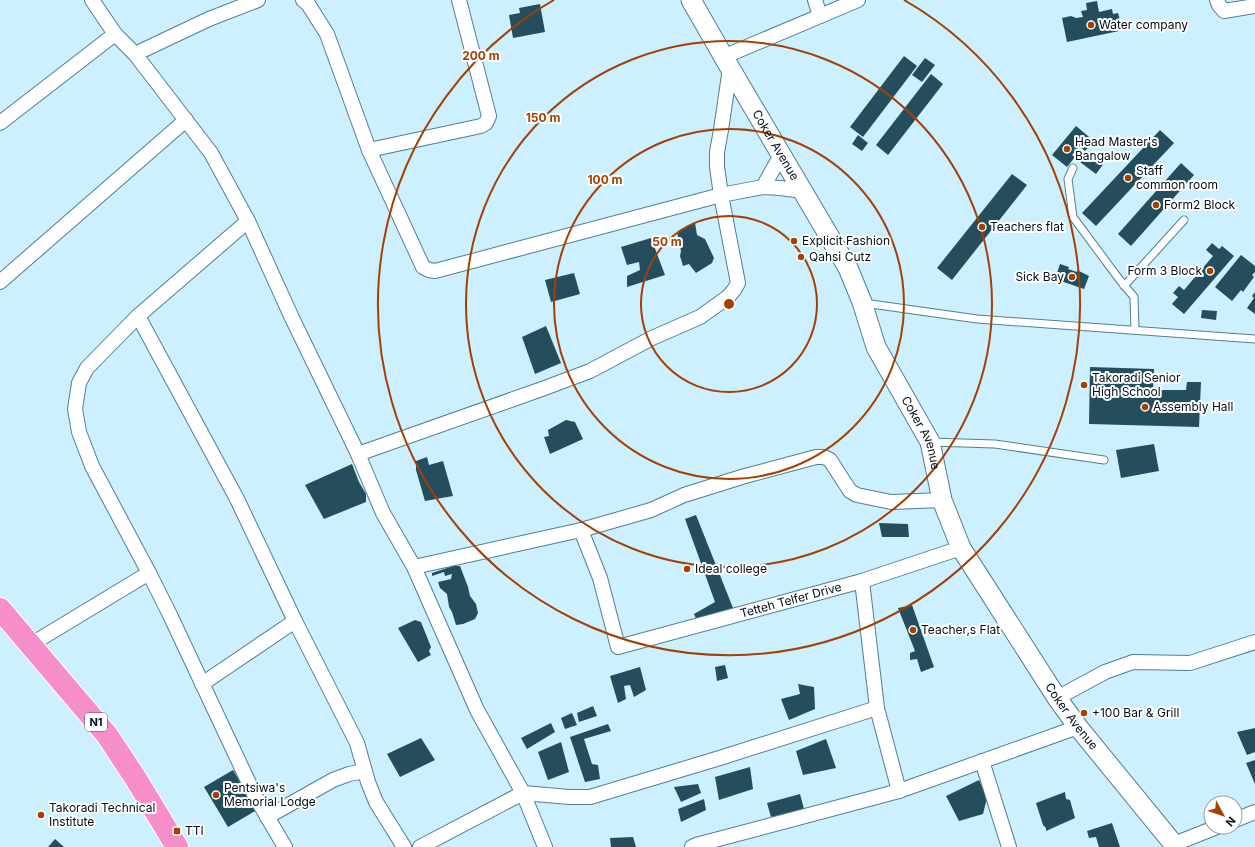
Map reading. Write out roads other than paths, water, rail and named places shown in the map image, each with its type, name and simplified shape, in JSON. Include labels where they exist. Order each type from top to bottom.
[{"type":"highway","name":"N1","points":[[0,609],[107,735],[136,779],[172,845]]},
{"type":"street","points":[[92,0],[115,34],[134,54],[211,153],[248,221],[292,318],[358,454],[383,513],[414,567],[477,710],[523,793],[546,847]]},
{"type":"street","points":[[134,54],[209,19],[258,0]]},
{"type":"street","points":[[303,0],[308,4],[327,34],[369,150],[423,267],[429,270],[435,271],[721,195],[763,187],[803,191]]},
{"type":"street","points":[[369,150],[481,126],[486,123],[490,116],[459,0]]},
{"type":"street","name":"Coker Avenue","points":[[691,0],[848,268],[862,302],[876,347],[930,442],[942,500],[961,548],[1057,698],[1078,727],[1175,846]]},
{"type":"street","points":[[815,0],[820,16]]},
{"type":"street","points":[[358,454],[583,373],[652,338],[700,317],[728,297],[738,283],[717,167],[717,152],[721,130],[727,63],[820,16],[858,0]]},
{"type":"street","points":[[1217,0],[1224,11],[1255,6]]},
{"type":"street","points":[[0,123],[115,34]]},
{"type":"street","points":[[0,282],[186,120]]},
{"type":"street","points":[[763,187],[781,155]]},
{"type":"street","points":[[248,221],[138,316],[87,368],[79,383],[75,409],[79,432],[92,466],[170,615],[255,796],[285,847]]},
{"type":"street","points":[[138,316],[237,499],[295,621],[357,743],[376,802],[404,847]]},
{"type":"street","points":[[414,567],[581,530],[651,510],[684,495],[816,456],[824,457],[830,460],[850,491],[857,495],[891,502],[942,500]]},
{"type":"street","name":"Tetteh Telfer Drive","points":[[581,530],[600,578],[618,647],[862,581],[961,548]]},
{"type":"street","points":[[30,646],[149,573]]},
{"type":"street","points":[[862,581],[877,708],[899,791]]},
{"type":"street","points":[[202,684],[295,621]]},
{"type":"street","points":[[1057,698],[1105,672],[1133,662],[1190,663],[1255,642]]},
{"type":"street","points":[[420,847],[523,793],[590,797],[877,708]]},
{"type":"street","points":[[692,847],[899,791],[1078,727]]},
{"type":"street","points":[[982,761],[1009,847]]},
{"type":"street","points":[[267,817],[333,780],[348,774],[365,771]]},
{"type":"street","points":[[1243,817],[1255,812]]},
{"type":"street","points":[[1175,846],[1203,833]]},
{"type":"lane","points":[[1073,168],[1068,179],[1073,217],[1124,286],[1134,297],[1135,330]]},
{"type":"lane","points":[[1124,286],[1184,220]]},
{"type":"lane","points":[[862,302],[977,319],[1255,338]]},
{"type":"lane","points":[[930,442],[995,444],[1104,460]]},
{"type":"place","name":"Water company","points":[[1091,25]]},
{"type":"place","name":"Head Master's Bangalow","points":[[1067,149]]},
{"type":"place","name":"Staff common room","points":[[1128,178]]},
{"type":"place","name":"Form2 Block","points":[[1156,205]]},
{"type":"place","name":"Teachers flat","points":[[982,227]]},
{"type":"place","name":"Explicit Fashion","points":[[794,241]]},
{"type":"place","name":"Qahsi Cutz","points":[[801,257]]},
{"type":"place","name":"Form 3 Block","points":[[1210,271]]},
{"type":"place","name":"Sick Bay","points":[[1072,277]]},
{"type":"place","name":"Takoradi Senior High School","points":[[1084,385]]},
{"type":"place","name":"Assembly Hall","points":[[1145,407]]},
{"type":"place","name":"Ideal college","points":[[687,569]]},
{"type":"place","name":"Teacher,s Flat","points":[[913,630]]},
{"type":"place","name":"+100 Bar & Grill","points":[[1084,713]]},
{"type":"place","name":"Pentsiwa's Memorial Lodge","points":[[216,795]]},
{"type":"place","name":"Takoradi Technical Institute","points":[[41,815]]},
{"type":"place","name":"TTI","points":[[177,831]]}]
